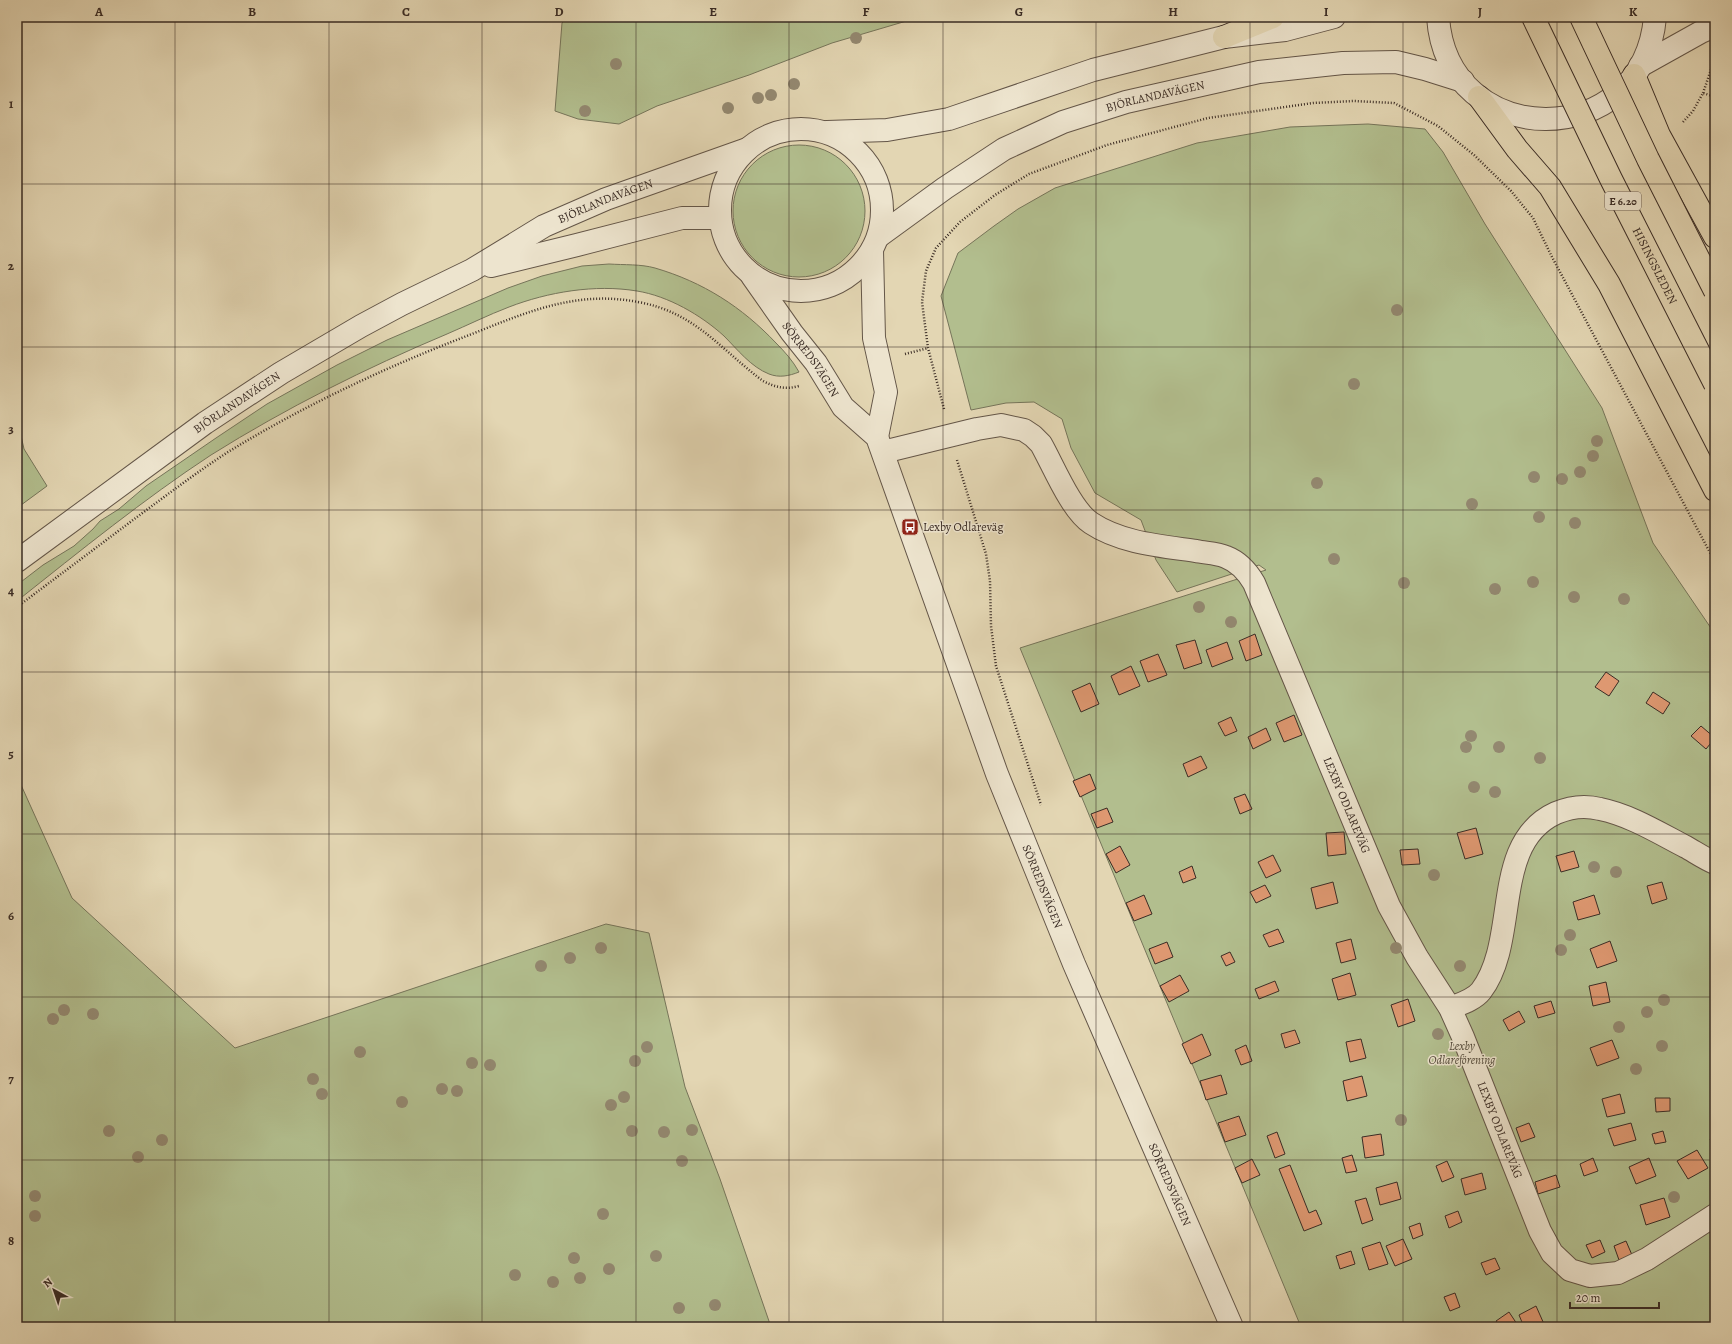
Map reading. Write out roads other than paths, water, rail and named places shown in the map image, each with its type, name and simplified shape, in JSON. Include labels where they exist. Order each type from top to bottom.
[{"type":"highway","points":[[1224,37],[1272,17]]},
{"type":"highway","name":"HISINGSLEDEN","points":[[1533,17],[1611,179],[1715,384]]},
{"type":"highway","points":[[1581,17],[1648,159],[1715,291]]},
{"type":"highway","points":[[1637,71],[1659,135],[1715,237]]},
{"type":"highway","points":[[1479,97],[1517,149],[1550,187],[1609,284],[1715,490]]},
{"type":"street","points":[[827,132],[887,130],[949,119],[1093,70],[1224,37],[1284,30],[1334,17]]},
{"type":"street","points":[[1438,17],[1442,41],[1447,55],[1463,81],[1479,97],[1500,110],[1524,118],[1536,120],[1561,119],[1585,112],[1608,101],[1637,71],[1701,32],[1715,26]]},
{"type":"street","points":[[1637,71],[1651,40],[1654,17]]},
{"type":"street","name":"BJÖRLANDAVÄGEN","points":[[875,243],[945,188],[1004,149],[1063,122],[1126,102],[1258,72],[1343,63],[1396,62],[1463,81]]},
{"type":"street","points":[[809,128],[827,132],[844,140],[858,151],[870,165],[878,182],[882,200],[882,218],[875,243],[864,262],[852,274],[839,282],[825,288],[795,292],[773,287],[752,276],[740,265],[731,252],[724,238],[720,222],[722,188],[730,170],[740,155],[755,142],[772,134],[790,129],[809,128]]},
{"type":"street","name":"BJÖRLANDAVÄGEN","points":[[17,561],[149,463],[245,396],[361,326],[472,270],[544,226],[606,199],[747,149]]},
{"type":"street","name":"BJÖRLANDAVÄGEN","points":[[472,270],[682,218],[720,218]]},
{"type":"street","points":[[875,243],[874,338],[886,392],[880,445]]},
{"type":"street","name":"SÖRREDSVÄGEN","points":[[752,276],[825,378],[843,407],[880,445],[997,774],[1074,964],[1232,1327]]},
{"type":"street","name":"LEXBY ODLAREVÄG","points":[[880,445],[950,436],[1001,425],[1024,430],[1034,436],[1041,444],[1075,506],[1090,522],[1110,533],[1134,541],[1225,556],[1240,564],[1249,573],[1254,583],[1389,906],[1417,957],[1450,1008],[1540,1231],[1552,1253],[1570,1270],[1590,1276],[1618,1274],[1647,1259],[1715,1215]]},
{"type":"street","points":[[1450,1008],[1467,1001],[1480,992],[1490,977],[1498,957],[1514,866],[1528,837],[1538,825],[1551,816],[1576,807],[1599,808],[1624,816],[1715,863]]},
{"type":"place","name":"Lexby Odlareväg","points":[[910,527]]},
{"type":"park label","name":"Lexby Odlareförening","points":[[1462,1053]]}]
